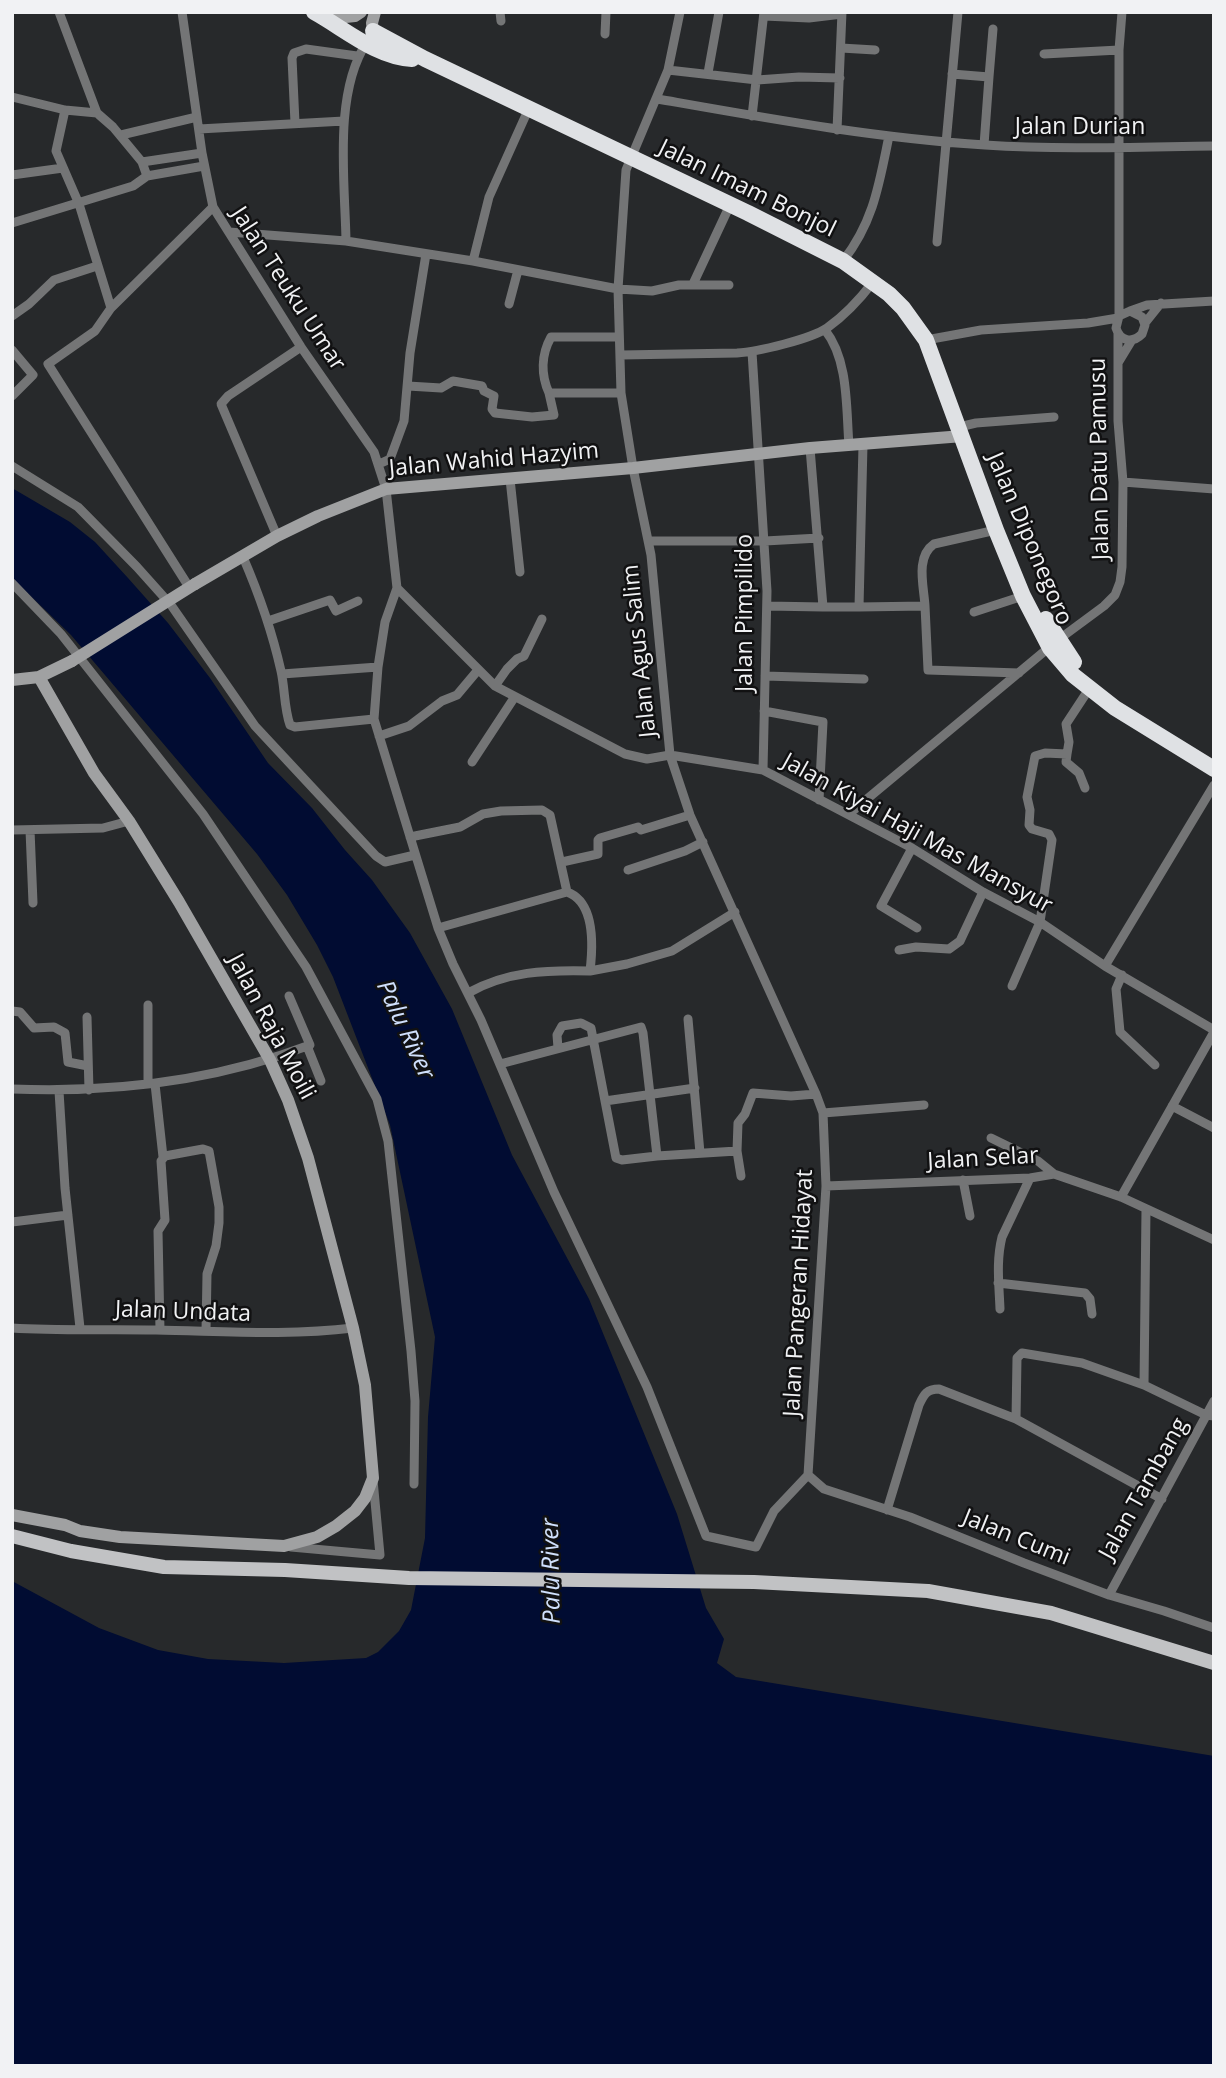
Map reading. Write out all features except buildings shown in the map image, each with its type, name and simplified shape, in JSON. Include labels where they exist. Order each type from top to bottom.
[{"type":"highway","name":"Jalan Imam Bonjol","points":[[321,16],[366,44],[425,59],[843,261],[903,308],[926,340],[963,436]]},
{"type":"highway","name":"Jalan Diponegoro","points":[[963,436],[969,461],[1023,596],[1073,676],[1129,718],[1214,769]]},
{"type":"highway","name":"Jalan Diponegoro","points":[[963,436],[978,459],[1054,644],[1109,694],[1214,761]]},
{"type":"main road","points":[[12,1536],[71,1551],[164,1567],[285,1570],[410,1578],[754,1582],[928,1591],[1051,1613],[1214,1663]]},
{"type":"street","points":[[59,12],[97,113],[121,135],[142,162],[147,176]]},
{"type":"street","name":"Jalan Teuku Umar","points":[[182,12],[204,166],[213,207],[301,347],[367,442],[379,464],[386,489]]},
{"type":"street","points":[[321,16],[355,16],[361,12]]},
{"type":"street","points":[[346,241],[345,121],[349,83],[366,44],[375,12]]},
{"type":"street","points":[[605,34],[606,12]]},
{"type":"street","name":"Jalan Agus Salim","points":[[680,12],[668,70],[626,170],[618,289],[621,393],[648,541],[670,755],[690,815],[823,1113]]},
{"type":"street","points":[[708,73],[719,12]]},
{"type":"street","points":[[937,242],[958,12]]},
{"type":"street","name":"Jalan Datu Pamusu","points":[[849,814],[1054,644],[1104,607],[1115,595],[1120,582],[1123,482],[1117,364],[1121,320],[1119,50],[1122,12]]},
{"type":"street","points":[[752,116],[764,14],[809,18],[842,13],[837,130]]},
{"type":"street","points":[[984,145],[993,29]]},
{"type":"street","points":[[295,123],[294,53],[306,49],[366,44]]},
{"type":"street","points":[[841,48],[875,50]]},
{"type":"street","points":[[1044,54],[1119,50]]},
{"type":"street","points":[[668,70],[757,80],[840,78]]},
{"type":"street","points":[[952,74],[989,77]]},
{"type":"street","points":[[12,97],[65,110],[97,113]]},
{"type":"street","name":"Jalan Durian","points":[[657,99],[837,130],[984,145],[1214,146]]},
{"type":"street","points":[[473,261],[489,197],[529,108]]},
{"type":"street","points":[[65,110],[56,146],[79,204],[111,308]]},
{"type":"street","points":[[121,135],[197,117]]},
{"type":"street","points":[[199,129],[345,121]]},
{"type":"street","points":[[843,261],[863,233],[870,216],[889,136]]},
{"type":"street","points":[[142,162],[202,153]]},
{"type":"street","points":[[12,223],[133,186],[147,176],[204,166]]},
{"type":"street","points":[[12,175],[63,168]]},
{"type":"street","points":[[693,284],[730,205]]},
{"type":"street","points":[[12,396],[33,375],[95,331],[111,308],[213,207]]},
{"type":"street","points":[[229,232],[346,241],[473,261],[618,289],[656,291],[670,285],[729,285]]},
{"type":"street","points":[[379,464],[390,459],[399,439],[426,254]]},
{"type":"street","points":[[12,316],[54,280],[97,265]]},
{"type":"street","points":[[509,304],[518,270]]},
{"type":"street","points":[[621,355],[752,352],[825,330],[863,295],[873,282]]},
{"type":"street","points":[[1121,320],[1139,307],[1161,303],[1214,301]]},
{"type":"street","points":[[1117,364],[1132,341],[1142,334],[1145,323],[1161,303]]},
{"type":"street","points":[[926,340],[981,330],[1142,317],[1145,323]]},
{"type":"street","points":[[1121,320],[1122,338],[1132,341]]},
{"type":"street","points":[[825,330],[835,346],[839,360],[844,384],[849,445]]},
{"type":"street","points":[[408,386],[441,388],[453,381],[482,386],[484,391],[494,396],[492,409],[495,413],[536,417],[554,415],[542,369],[551,337],[620,337]]},
{"type":"street","points":[[277,536],[221,404],[222,400],[301,347]]},
{"type":"street","points":[[12,349],[33,375]]},
{"type":"street","name":"Jalan Pimpilido","points":[[752,352],[767,606],[763,770]]},
{"type":"street","points":[[48,364],[192,585]]},
{"type":"street","points":[[550,393],[621,393]]},
{"type":"street","points":[[963,436],[976,423],[1054,417]]},
{"type":"street","name":"Jalan Wahid Hazyim","points":[[12,680],[39,677],[72,661],[192,585],[277,536],[318,516],[386,489],[963,436]]},
{"type":"street","points":[[859,607],[863,445]]},
{"type":"street","points":[[810,448],[823,607]]},
{"type":"street","points":[[12,466],[78,507],[101,528],[171,606],[255,726],[381,861],[390,862],[415,855]]},
{"type":"street","points":[[510,479],[520,572]]},
{"type":"street","points":[[1123,482],[1214,489]]},
{"type":"street","points":[[386,489],[397,588],[385,622],[377,667],[374,719],[438,928],[453,964],[500,1064],[554,1192],[647,1387],[706,1536],[756,1547],[774,1511],[808,1475]]},
{"type":"street","points":[[996,530],[928,547],[923,558],[928,670],[1019,673]]},
{"type":"street","points":[[648,541],[819,538]]},
{"type":"street","points":[[243,557],[268,621],[282,674],[287,717],[292,727],[374,719]]},
{"type":"street","points":[[12,583],[61,634],[203,814],[306,967],[377,1099],[388,1141],[411,1351],[415,1401],[414,1484]]},
{"type":"street","name":"Jalan Kiyai Haji Mas Mansyur","points":[[397,588],[478,670],[496,687],[511,696],[625,754],[647,759],[670,755],[763,770],[912,848],[983,892],[1040,922],[1105,966],[1214,1031]]},
{"type":"street","points":[[974,612],[1023,596]]},
{"type":"street","points":[[268,621],[330,600],[336,611],[358,601]]},
{"type":"street","points":[[767,606],[925,606]]},
{"type":"street","points":[[496,687],[506,669],[524,656],[542,619]]},
{"type":"street","points":[[282,674],[377,667]]},
{"type":"street","points":[[379,736],[409,726],[442,701],[457,695],[478,670]]},
{"type":"street","points":[[765,676],[864,679]]},
{"type":"street","name":"Jalan Raja Moili","points":[[39,677],[94,773],[129,821],[179,902],[270,1060],[301,1136],[353,1328],[365,1385],[373,1478]]},
{"type":"street","points":[[1086,788],[1079,773],[1066,762],[1069,742],[1066,724],[1089,688]]},
{"type":"street","points":[[472,762],[511,696]]},
{"type":"street","points":[[764,711],[823,722],[819,800]]},
{"type":"street","points":[[1012,986],[1040,922],[1052,840],[1049,834],[1030,828],[1027,797],[1035,756],[1045,753],[1067,754]]},
{"type":"street","points":[[1105,966],[1214,785]]},
{"type":"street","points":[[410,837],[460,827],[483,814],[542,810],[550,816],[567,892]]},
{"type":"street","points":[[562,862],[598,854],[600,838],[638,827],[641,830],[690,815]]},
{"type":"street","points":[[12,831],[103,828],[129,821]]},
{"type":"street","points":[[30,830],[33,904]]},
{"type":"street","points":[[628,870],[685,851],[703,842]]},
{"type":"street","points":[[912,848],[881,906],[883,910],[917,928]]},
{"type":"street","points":[[438,928],[567,892],[577,895],[584,906],[591,936],[590,971]]},
{"type":"street","points":[[899,950],[954,947],[960,941],[983,892]]},
{"type":"street","points":[[468,993],[485,983],[506,976],[540,970],[590,971],[672,951],[735,912]]},
{"type":"street","points":[[1122,975],[1116,989],[1120,1032],[1155,1065]]},
{"type":"street","points":[[12,1089],[89,1090],[152,1084],[223,1072],[270,1060],[310,1045],[289,996]]},
{"type":"street","points":[[148,1005],[152,1084],[163,1157],[160,1166],[165,1220],[158,1231],[160,1330]]},
{"type":"street","points":[[12,1011],[20,1012],[34,1028],[54,1027],[65,1033],[68,1062],[88,1066]]},
{"type":"street","points":[[86,1017],[89,1090]]},
{"type":"street","points":[[688,1019],[701,1153]]},
{"type":"street","points":[[558,1048],[557,1032],[568,1024],[587,1025],[593,1031],[615,1158],[622,1160],[737,1151]]},
{"type":"street","points":[[500,1064],[636,1027],[642,1028],[657,1156]]},
{"type":"street","points":[[1121,1197],[1214,1031]]},
{"type":"street","points":[[306,1046],[321,1081]]},
{"type":"street","points":[[606,1101],[695,1088]]},
{"type":"street","points":[[59,1091],[80,1328]]},
{"type":"street","points":[[741,1176],[737,1151],[738,1120],[745,1114],[753,1093],[791,1096],[816,1094]]},
{"type":"street","points":[[823,1113],[924,1105]]},
{"type":"street","points":[[1172,1106],[1214,1128]]},
{"type":"street","name":"Jalan Pangeran Hidayat","points":[[808,1475],[826,1186],[823,1113]]},
{"type":"street","points":[[990,1138],[1038,1161],[1054,1174]]},
{"type":"street","points":[[163,1157],[209,1150],[219,1206],[219,1223],[216,1246],[207,1274],[206,1331]]},
{"type":"street","name":"Jalan Selar","points":[[826,1186],[1030,1178],[1054,1174],[1121,1197],[1214,1240]]},
{"type":"street","points":[[1000,1309],[998,1259],[1002,1237],[1030,1178]]},
{"type":"street","points":[[963,1180],[970,1216]]},
{"type":"street","points":[[1144,1385],[1146,1209]]},
{"type":"street","points":[[12,1222],[68,1215]]},
{"type":"street","points":[[998,1283],[1085,1293],[1090,1299],[1092,1314]]},
{"type":"street","name":"Jalan Undata","points":[[12,1328],[285,1334],[353,1328]]},
{"type":"street","points":[[1016,1419],[1017,1358],[1022,1353],[1082,1363],[1144,1385],[1210,1416]]},
{"type":"street","points":[[887,1510],[919,1405],[930,1389],[939,1389],[1016,1419],[1162,1499]]},
{"type":"street","name":"Jalan Tambang","points":[[1109,1595],[1134,1545],[1210,1416],[1214,1401]]},
{"type":"street","name":"Jalan Cumi","points":[[808,1475],[824,1489],[910,1517],[1109,1595],[1214,1628]]},
{"type":"street","points":[[284,1546],[317,1537],[336,1526],[365,1498],[373,1478]]},
{"type":"street","points":[[12,1515],[65,1525],[80,1531],[120,1537],[284,1546],[380,1555],[373,1478]]},
{"type":"water","name":"Palu River","points":[[12,488],[70,522],[95,542],[128,578],[168,623],[210,678],[268,763],[312,808],[372,880],[410,933],[452,1009],[512,1155],[589,1299],[677,1514],[706,1608],[724,1639],[717,1663],[736,1677],[1214,1756],[1214,2066],[12,2066],[12,1581],[99,1628],[158,1650],[208,1659],[284,1663],[366,1658],[378,1652],[399,1631],[411,1610],[425,1538],[428,1417],[435,1337],[390,1125],[333,977],[287,895],[257,854],[71,635],[12,578]]}]
